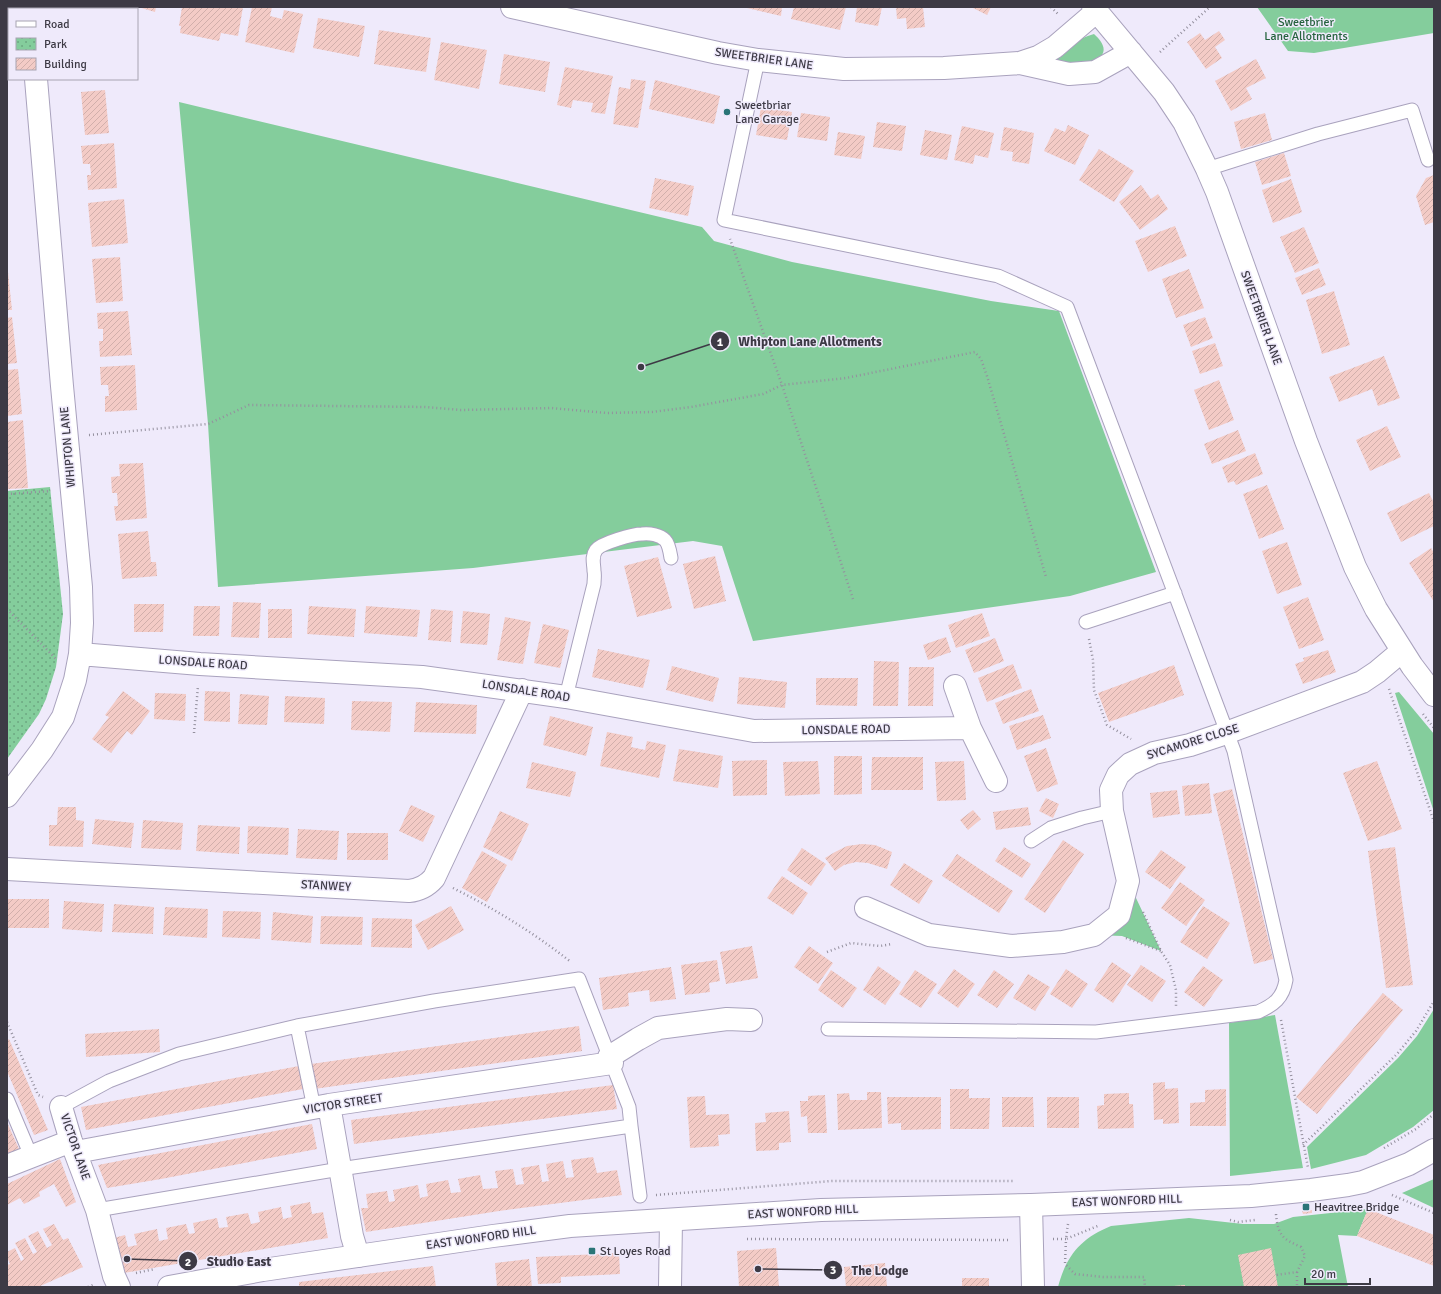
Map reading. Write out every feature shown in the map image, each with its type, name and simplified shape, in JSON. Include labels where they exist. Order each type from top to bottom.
[{"type":"street","name":"SWEETBRIER LANE","points":[[512,7],[718,54],[758,60],[844,69],[944,68],[1020,62],[1038,57],[1055,47],[1095,9]]},
{"type":"street","points":[[1095,9],[1136,59]]},
{"type":"street","name":"SWEETBRIER LANE","points":[[1020,62],[1069,74],[1096,72],[1136,59],[1164,92],[1184,122],[1207,169],[1306,441],[1355,567],[1376,609],[1412,666],[1426,702]]},
{"type":"street","name":"WHIPTON LANE","points":[[7,796],[42,750],[63,717],[75,680],[80,654],[82,623],[81,587],[36,80]]},
{"type":"street","name":"SYCAMORE CLOSE","points":[[866,908],[929,935],[1011,946],[1063,942],[1094,935],[1119,915],[1128,881],[1112,811],[1111,790],[1118,775],[1130,764],[1154,753],[1190,745],[1226,734],[1362,682],[1377,672],[1402,650]]},
{"type":"street","name":"LONSDALE ROAD","points":[[80,654],[200,664],[422,677],[566,697],[754,731],[970,728]]},
{"type":"street","points":[[955,686],[970,728],[996,781]]},
{"type":"street","name":"STANWEY","points":[[7,869],[409,891],[421,889],[428,885],[434,878],[522,690]]},
{"type":"street","points":[[611,1060],[638,1039],[658,1028],[727,1019],[751,1020]]},
{"type":"street","name":"VICTOR STREET","points":[[7,1166],[31,1156],[74,1147],[611,1060]]},
{"type":"street","points":[[322,1106],[340,1169],[352,1236],[358,1256]]},
{"type":"street","name":"VICTOR LANE","points":[[60,1107],[97,1210],[114,1276],[119,1287]]},
{"type":"street","name":"EAST WONFORD HILL","points":[[169,1287],[263,1270],[570,1226],[821,1210],[1031,1205],[1251,1196],[1312,1190],[1348,1186],[1363,1182],[1409,1164],[1434,1150]]},
{"type":"street","points":[[1031,1205],[1033,1287]]},
{"type":"street","points":[[670,1287],[671,1220]]},
{"type":"lane","points":[[758,60],[724,220],[998,276],[1067,307],[1175,593],[1226,734],[1234,751],[1286,980],[1284,990],[1277,1000],[1270,1007],[1258,1012],[1096,1032],[828,1029]]},
{"type":"lane","points":[[1207,169],[1318,134],[1412,110],[1428,160]]},
{"type":"lane","points":[[566,697],[594,584],[593,556],[596,550],[602,545],[610,542],[641,534],[650,534],[659,536],[666,541],[671,558]]},
{"type":"lane","points":[[1086,622],[1175,593]]},
{"type":"lane","points":[[1031,841],[1051,828],[1082,818],[1112,811]]},
{"type":"lane","points":[[60,1107],[109,1081],[179,1054],[297,1026],[579,974],[629,1107],[630,1126],[640,1196]]},
{"type":"lane","points":[[297,1026],[322,1106]]},
{"type":"lane","points":[[7,1099],[31,1156]]},
{"type":"lane","points":[[97,1210],[340,1169],[630,1126]]},
{"type":"path","points":[[1136,59],[1160,52],[1210,7]]},
{"type":"path","points":[[724,220],[782,385],[853,599]]},
{"type":"path","points":[[90,435],[208,424],[249,405],[424,407],[461,410],[551,408],[607,413],[652,412],[691,407],[763,394],[782,385],[846,378],[976,352],[981,359],[987,376],[1046,577]]},
{"type":"path","points":[[7,494],[72,490]]},
{"type":"path","points":[[7,609],[75,680]]},
{"type":"path","points":[[1086,622],[1093,660],[1094,690],[1107,725],[1154,753]]},
{"type":"path","points":[[194,733],[200,664]]},
{"type":"path","points":[[1389,688],[1434,822]]},
{"type":"path","points":[[1426,702],[1434,728]]},
{"type":"path","points":[[434,878],[503,915],[546,943],[579,974]]},
{"type":"path","points":[[1128,881],[1161,951],[1170,966],[1176,990],[1177,1021]]},
{"type":"path","points":[[1094,935],[1122,936],[1161,951]]},
{"type":"path","points":[[1277,1000],[1312,1190]]},
{"type":"path","points":[[1304,1145],[1397,1054],[1416,1031],[1434,1001]]},
{"type":"path","name":"VICTOR LANE","points":[[7,1022],[38,1095],[60,1107]]},
{"type":"path","points":[[1378,1152],[1416,1129],[1434,1114]]},
{"type":"path","points":[[1387,1193],[1434,1213]]},
{"type":"path","points":[[1274,1194],[1276,1217],[1280,1234],[1285,1240],[1301,1247],[1305,1256],[1297,1272],[1297,1287]]},
{"type":"path","points":[[741,1238],[1066,1239],[1065,1264],[1076,1274],[1103,1277],[1144,1277],[1145,1287]]},
{"type":"path","points":[[1276,1275],[1297,1272]]},
{"type":"green space","name":"Sweetbrier Lane Allotments","points":[[1257,7],[1434,7],[1434,33],[1314,53],[1288,51]]},
{"type":"green space","points":[[1094,34],[1104,48],[1102,55],[1095,61],[1083,65],[1049,61],[1076,42]]},
{"type":"green space","points":[[179,102],[702,227],[714,241],[792,262],[991,301],[1059,311],[1156,572],[1070,596],[753,641],[722,546],[693,541],[473,568],[218,587],[208,424]]},
{"type":"green space","points":[[50,487],[63,614],[56,667],[46,699],[39,714],[7,759],[7,491]]},
{"type":"green space","points":[[1399,692],[1434,734],[1434,812],[1395,693]]},
{"type":"green space","points":[[1128,881],[1161,951],[1122,936],[1094,935]]},
{"type":"green space","points":[[1434,1009],[1434,1110],[1413,1127],[1366,1155],[1311,1169],[1307,1147],[1398,1058],[1417,1036]]},
{"type":"green space","points":[[1275,1015],[1303,1168],[1230,1176],[1229,1023]]},
{"type":"green space","points":[[1434,1179],[1434,1208],[1402,1193]]},
{"type":"green space","points":[[1368,1209],[1357,1236],[1338,1235],[1348,1287],[1058,1287],[1065,1266],[1076,1249],[1091,1236],[1111,1226],[1189,1218],[1243,1224],[1274,1224],[1293,1217]]},
{"type":"building","points":[[105,7],[106,8],[73,8]]},
{"type":"building","points":[[138,7],[156,7],[155,12]]},
{"type":"building","points":[[182,7],[243,7],[238,36],[221,33],[219,41],[180,33],[181,26],[179,26]]},
{"type":"building","points":[[252,7],[272,7],[270,16],[282,19],[284,10],[303,14],[294,53],[245,42]]},
{"type":"building","points":[[743,7],[782,7],[781,16]]},
{"type":"building","points":[[794,7],[846,7],[840,30],[791,19]]},
{"type":"building","points":[[857,7],[882,7],[878,26],[855,22]]},
{"type":"building","points":[[896,7],[923,7],[925,27],[907,29],[906,18],[897,19]]},
{"type":"building","points":[[971,7],[991,7],[987,15]]},
{"type":"building","points":[[318,18],[365,26],[359,57],[313,48]]},
{"type":"building","points":[[379,30],[431,38],[426,72],[374,64]]},
{"type":"building","points":[[1219,31],[1225,40],[1215,47],[1222,58],[1206,69],[1187,42],[1200,33],[1205,40]]},
{"type":"building","points":[[441,42],[487,50],[479,89],[434,80]]},
{"type":"building","points":[[504,54],[550,62],[545,92],[499,84]]},
{"type":"building","points":[[1256,59],[1266,78],[1246,88],[1252,99],[1231,111],[1215,81]]},
{"type":"building","points":[[565,67],[613,76],[605,114],[591,112],[593,103],[573,100],[571,108],[557,105]]},
{"type":"building","points":[[631,79],[646,81],[638,128],[613,124],[619,87],[630,89]]},
{"type":"building","points":[[655,80],[720,96],[714,124],[649,109]]},
{"type":"building","points":[[105,90],[109,133],[85,135],[81,92]]},
{"type":"building","points":[[761,107],[792,112],[787,140],[756,135]]},
{"type":"building","points":[[801,113],[830,117],[827,141],[797,137]]},
{"type":"building","points":[[1265,113],[1272,140],[1241,149],[1234,122]]},
{"type":"building","points":[[877,122],[906,126],[902,151],[873,147]]},
{"type":"building","points":[[1068,125],[1089,135],[1075,165],[1044,151],[1055,128],[1065,132]]},
{"type":"building","points":[[962,126],[994,133],[988,158],[975,155],[973,164],[954,160]]},
{"type":"building","points":[[1004,127],[1034,133],[1029,164],[1012,161],[1013,152],[1000,150]]},
{"type":"building","points":[[925,130],[952,135],[947,160],[920,155]]},
{"type":"building","points":[[838,132],[865,136],[861,159],[834,155]]},
{"type":"building","points":[[114,143],[117,188],[88,190],[87,175],[91,175],[90,164],[83,164],[81,146]]},
{"type":"building","points":[[1099,149],[1134,171],[1114,202],[1079,180]]},
{"type":"building","points":[[1284,153],[1291,176],[1262,185],[1255,162]]},
{"type":"building","points":[[1434,175],[1434,222],[1425,225],[1416,196],[1426,178]]},
{"type":"building","points":[[655,178],[694,186],[688,216],[649,208]]},
{"type":"building","points":[[1291,179],[1302,212],[1273,223],[1262,190]]},
{"type":"building","points":[[1141,185],[1151,199],[1158,194],[1168,209],[1140,230],[1119,202]]},
{"type":"building","points":[[124,199],[128,243],[92,247],[88,203]]},
{"type":"building","points":[[1175,226],[1187,256],[1148,272],[1135,241]]},
{"type":"building","points":[[1304,227],[1319,263],[1295,273],[1280,237]]},
{"type":"building","points":[[120,257],[123,301],[96,303],[92,259]]},
{"type":"building","points":[[1319,268],[1326,285],[1302,295],[1295,278]]},
{"type":"building","points":[[1189,269],[1204,308],[1176,318],[1162,279]]},
{"type":"building","points":[[8,272],[12,310],[7,310]]},
{"type":"building","points":[[1334,291],[1350,345],[1322,354],[1306,300]]},
{"type":"building","points":[[128,311],[132,355],[100,357],[99,341],[103,341],[103,329],[98,329],[97,313]]},
{"type":"building","points":[[12,317],[17,363],[7,364],[7,318]]},
{"type":"building","points":[[1205,317],[1213,338],[1191,347],[1183,325]]},
{"type":"building","points":[[1215,343],[1223,366],[1200,374],[1192,351]]},
{"type":"building","points":[[1384,356],[1400,398],[1378,406],[1372,389],[1339,402],[1329,377]]},
{"type":"building","points":[[135,365],[137,410],[105,412],[105,396],[109,396],[108,385],[101,385],[100,367]]},
{"type":"building","points":[[18,369],[22,414],[7,416],[7,370]]},
{"type":"building","points":[[1219,380],[1234,420],[1209,430],[1194,390]]},
{"type":"building","points":[[23,420],[28,488],[8,489],[7,422]]},
{"type":"building","points":[[1387,426],[1401,457],[1370,471],[1356,440]]},
{"type":"building","points":[[1238,430],[1246,451],[1212,464],[1204,444]]},
{"type":"building","points":[[1255,453],[1263,474],[1236,485],[1234,481],[1228,483],[1222,467]]},
{"type":"building","points":[[143,463],[147,518],[116,521],[114,506],[118,506],[117,493],[112,493],[111,477],[120,476],[119,464]]},
{"type":"building","points":[[1267,485],[1284,529],[1259,539],[1243,494]]},
{"type":"building","points":[[1429,493],[1434,503],[1434,526],[1401,542],[1387,513]]},
{"type":"building","points":[[148,531],[151,562],[156,562],[157,576],[122,579],[118,534]]},
{"type":"building","points":[[1287,542],[1302,585],[1277,594],[1262,551]]},
{"type":"building","points":[[1431,548],[1434,553],[1434,602],[1409,563]]},
{"type":"building","points":[[715,556],[726,601],[694,609],[683,564]]},
{"type":"building","points":[[658,557],[672,608],[637,617],[624,566]]},
{"type":"building","points":[[1308,597],[1324,640],[1299,649],[1283,607]]},
{"type":"building","points":[[233,602],[261,603],[259,638],[231,637]]},
{"type":"building","points":[[134,604],[164,604],[163,632],[134,632]]},
{"type":"building","points":[[194,606],[220,606],[219,636],[193,636]]},
{"type":"building","points":[[309,606],[356,609],[354,637],[307,634]]},
{"type":"building","points":[[366,606],[420,610],[417,637],[364,633]]},
{"type":"building","points":[[268,609],[292,609],[292,638],[268,638]]},
{"type":"building","points":[[431,609],[453,611],[451,642],[428,640]]},
{"type":"building","points":[[463,611],[490,614],[487,645],[460,643]]},
{"type":"building","points":[[982,613],[990,636],[956,648],[948,625]]},
{"type":"building","points":[[505,617],[531,622],[523,664],[497,660]]},
{"type":"building","points":[[543,624],[569,630],[560,668],[534,663]]},
{"type":"building","points":[[946,637],[951,652],[928,660],[923,645]]},
{"type":"building","points":[[995,638],[1004,661],[974,673],[965,650]]},
{"type":"building","points":[[598,649],[650,660],[643,688],[592,677]]},
{"type":"building","points":[[1328,650],[1336,672],[1303,684],[1295,664],[1304,661],[1303,658]]},
{"type":"building","points":[[874,661],[899,662],[898,706],[873,706]]},
{"type":"building","points":[[1013,664],[1022,688],[987,702],[978,678]]},
{"type":"building","points":[[1174,665],[1184,695],[1109,722],[1098,693]]},
{"type":"building","points":[[672,666],[719,678],[713,702],[666,690]]},
{"type":"building","points":[[909,667],[934,667],[933,706],[908,706]]},
{"type":"building","points":[[739,677],[787,682],[785,708],[737,704]]},
{"type":"building","points":[[816,678],[858,678],[857,706],[816,705]]},
{"type":"building","points":[[1031,689],[1039,711],[1003,724],[995,703]]},
{"type":"building","points":[[123,691],[150,711],[132,735],[127,731],[111,753],[92,739],[109,717],[105,715]]},
{"type":"building","points":[[205,691],[230,692],[230,722],[204,721]]},
{"type":"building","points":[[155,693],[186,694],[185,721],[154,719]]},
{"type":"building","points":[[240,694],[269,696],[267,725],[238,724]]},
{"type":"building","points":[[285,696],[325,698],[324,724],[284,722]]},
{"type":"building","points":[[352,701],[392,702],[390,732],[351,730]]},
{"type":"building","points":[[416,702],[477,705],[476,734],[414,732]]},
{"type":"building","points":[[1043,715],[1051,738],[1017,750],[1009,726]]},
{"type":"building","points":[[550,716],[593,727],[586,756],[543,745]]},
{"type":"building","points":[[607,732],[633,737],[631,747],[645,750],[647,741],[666,745],[659,778],[600,766]]},
{"type":"building","points":[[1046,748],[1058,784],[1037,792],[1024,756]]},
{"type":"building","points":[[679,749],[723,756],[718,788],[673,781]]},
{"type":"building","points":[[834,756],[862,756],[862,794],[834,795]]},
{"type":"building","points":[[872,757],[923,757],[923,790],[871,790]]},
{"type":"building","points":[[767,760],[767,795],[733,796],[732,761]]},
{"type":"building","points":[[818,761],[820,794],[785,796],[783,762]]},
{"type":"building","points":[[964,761],[966,800],[937,801],[935,762]]},
{"type":"building","points":[[1377,761],[1402,829],[1368,841],[1343,773]]},
{"type":"building","points":[[532,762],[576,772],[570,797],[526,788]]},
{"type":"building","points":[[1209,783],[1212,813],[1185,816],[1182,786]]},
{"type":"building","points":[[1232,789],[1273,959],[1254,964],[1213,794]]},
{"type":"building","points":[[1177,790],[1180,814],[1153,818],[1150,793]]},
{"type":"building","points":[[1046,798],[1059,804],[1053,818],[1039,811]]},
{"type":"building","points":[[411,805],[435,816],[423,842],[399,831]]},
{"type":"building","points":[[58,807],[76,807],[76,820],[84,821],[83,847],[49,846],[49,825],[57,825]]},
{"type":"building","points":[[1028,807],[1031,825],[996,830],[993,812]]},
{"type":"building","points":[[973,810],[981,819],[968,830],[960,820]]},
{"type":"building","points":[[500,811],[529,824],[512,861],[483,847]]},
{"type":"building","points":[[95,819],[134,823],[131,848],[92,844]]},
{"type":"building","points":[[143,820],[183,823],[181,850],[141,848]]},
{"type":"building","points":[[198,825],[240,827],[239,854],[196,851]]},
{"type":"building","points":[[248,826],[289,828],[288,855],[247,853]]},
{"type":"building","points":[[298,829],[339,831],[337,860],[296,858]]},
{"type":"building","points":[[347,833],[388,833],[388,860],[347,860]]},
{"type":"building","points":[[1063,840],[1084,854],[1045,913],[1024,899]]},
{"type":"building","points":[[862,844],[875,845],[892,852],[887,869],[868,863],[856,862],[844,865],[835,871],[825,858],[847,846]]},
{"type":"building","points":[[1004,847],[1031,864],[1022,878],[995,861]]},
{"type":"building","points":[[1395,847],[1413,985],[1386,988],[1368,851]]},
{"type":"building","points":[[802,848],[826,864],[811,886],[787,870]]},
{"type":"building","points":[[1161,850],[1186,867],[1170,889],[1145,872]]},
{"type":"building","points":[[482,851],[507,865],[487,902],[462,888]]},
{"type":"building","points":[[957,854],[1013,891],[999,913],[942,876]]},
{"type":"building","points":[[904,863],[933,881],[919,904],[890,885]]},
{"type":"building","points":[[782,876],[808,893],[793,915],[767,898]]},
{"type":"building","points":[[1180,882],[1205,900],[1186,926],[1161,908]]},
{"type":"building","points":[[7,899],[49,899],[49,928],[7,928]]},
{"type":"building","points":[[64,901],[104,904],[102,932],[62,929]]},
{"type":"building","points":[[114,904],[154,907],[153,934],[112,932]]},
{"type":"building","points":[[451,906],[464,930],[428,950],[415,925]]},
{"type":"building","points":[[1203,906],[1230,923],[1207,959],[1180,942]]},
{"type":"building","points":[[165,907],[208,909],[207,938],[163,935]]},
{"type":"building","points":[[223,911],[261,912],[260,939],[222,937]]},
{"type":"building","points":[[273,912],[313,916],[311,943],[271,940]]},
{"type":"building","points":[[321,916],[363,917],[362,945],[320,944]]},
{"type":"building","points":[[372,918],[412,919],[412,948],[371,947]]},
{"type":"building","points":[[752,946],[758,978],[726,984],[720,952]]},
{"type":"building","points":[[809,946],[833,963],[818,984],[794,967]]},
{"type":"building","points":[[717,960],[720,981],[709,983],[710,992],[685,995],[681,965]]},
{"type":"building","points":[[1112,962],[1131,975],[1113,1003],[1094,990]]},
{"type":"building","points":[[1141,965],[1166,981],[1152,1002],[1127,985]]},
{"type":"building","points":[[878,966],[901,982],[885,1005],[863,990]]},
{"type":"building","points":[[1203,966],[1223,980],[1204,1007],[1184,992]]},
{"type":"building","points":[[671,967],[676,999],[650,1002],[649,990],[628,993],[629,1006],[603,1010],[599,978]]},
{"type":"building","points":[[954,969],[975,984],[958,1008],[937,993]]},
{"type":"building","points":[[1066,969],[1088,984],[1072,1008],[1050,994]]},
{"type":"building","points":[[831,970],[857,988],[843,1008],[818,990]]},
{"type":"building","points":[[915,970],[937,984],[921,1008],[899,994]]},
{"type":"building","points":[[994,970],[1014,984],[997,1008],[977,995]]},
{"type":"building","points":[[1028,974],[1050,987],[1035,1011],[1013,998]]},
{"type":"building","points":[[1383,993],[1403,1010],[1317,1114],[1296,1097]]},
{"type":"building","points":[[579,1026],[582,1051],[314,1089],[311,1064]]},
{"type":"building","points":[[159,1029],[160,1052],[86,1057],[85,1034]]},
{"type":"building","points":[[9,1039],[48,1130],[34,1135],[7,1071],[7,1041]]},
{"type":"building","points":[[299,1066],[303,1089],[86,1130],[81,1107]]},
{"type":"building","points":[[1165,1082],[1165,1089],[1178,1088],[1179,1123],[1163,1124],[1163,1119],[1154,1120],[1153,1083]]},
{"type":"building","points":[[613,1085],[617,1109],[354,1144],[351,1120]]},
{"type":"building","points":[[950,1089],[969,1089],[969,1098],[990,1098],[989,1129],[950,1129]]},
{"type":"building","points":[[1226,1089],[1226,1126],[1190,1126],[1190,1103],[1205,1102],[1205,1090]]},
{"type":"building","points":[[867,1092],[881,1092],[882,1128],[838,1130],[837,1094],[849,1093],[850,1100],[867,1100]]},
{"type":"building","points":[[1129,1093],[1129,1104],[1133,1104],[1134,1128],[1098,1129],[1097,1106],[1104,1105],[1104,1094]]},
{"type":"building","points":[[825,1095],[827,1133],[808,1133],[807,1116],[801,1117],[800,1101],[808,1101],[808,1096]]},
{"type":"building","points":[[705,1096],[706,1115],[729,1114],[730,1134],[718,1135],[719,1146],[690,1148],[687,1097]]},
{"type":"building","points":[[887,1097],[941,1097],[941,1129],[901,1130],[901,1123],[888,1124]]},
{"type":"building","points":[[1002,1097],[1033,1097],[1034,1127],[1002,1127]]},
{"type":"building","points":[[1047,1097],[1079,1097],[1079,1128],[1047,1128]]},
{"type":"building","points":[[789,1111],[791,1142],[779,1143],[779,1150],[756,1151],[755,1123],[766,1122],[765,1113]]},
{"type":"building","points":[[7,1122],[19,1149],[7,1155]]},
{"type":"building","points":[[312,1124],[317,1149],[161,1179],[107,1188],[98,1165]]},
{"type":"building","points":[[593,1157],[597,1173],[617,1170],[622,1195],[499,1211],[366,1232],[361,1208],[368,1208],[366,1194],[387,1191],[389,1202],[395,1201],[393,1190],[418,1185],[420,1198],[428,1196],[426,1184],[448,1180],[451,1193],[461,1192],[458,1179],[480,1175],[483,1189],[498,1188],[495,1171],[513,1169],[516,1185],[524,1184],[521,1168],[539,1165],[542,1182],[549,1181],[546,1164],[563,1161],[566,1178],[574,1177],[571,1160]]},
{"type":"building","points":[[60,1159],[76,1202],[66,1207],[54,1184],[39,1192],[40,1196],[24,1204],[20,1198],[7,1205],[7,1184]]},
{"type":"building","points":[[310,1202],[312,1214],[323,1212],[328,1238],[118,1274],[110,1239],[125,1235],[128,1247],[137,1245],[134,1234],[157,1229],[159,1241],[168,1239],[166,1228],[186,1224],[189,1234],[195,1233],[193,1223],[217,1218],[219,1228],[228,1227],[226,1217],[248,1213],[251,1224],[260,1222],[258,1212],[281,1207],[283,1219],[292,1217],[290,1206]]},
{"type":"building","points":[[1368,1209],[1434,1235],[1434,1266],[1357,1236]]},
{"type":"building","points":[[1312,1210],[1312,1213],[1303,1214],[1302,1211]]},
{"type":"building","points":[[54,1224],[63,1240],[68,1238],[83,1267],[38,1287],[7,1287],[7,1265],[10,1264],[7,1257],[7,1252],[15,1248],[21,1261],[24,1259],[15,1243],[25,1238],[33,1254],[37,1252],[28,1236],[38,1231],[47,1248],[52,1245],[43,1229]]},
{"type":"building","points":[[776,1248],[779,1287],[739,1287],[737,1251]]},
{"type":"building","points":[[1271,1248],[1278,1287],[1244,1287],[1238,1255]]},
{"type":"building","points":[[619,1253],[620,1274],[561,1277],[561,1283],[538,1284],[536,1257]]},
{"type":"building","points":[[529,1259],[532,1287],[497,1287],[495,1263]]},
{"type":"building","points":[[885,1263],[887,1287],[846,1287],[844,1267]]},
{"type":"building","points":[[433,1266],[436,1287],[299,1287],[299,1282]]},
{"type":"building","points":[[962,1278],[989,1278],[989,1287],[962,1287]]},
{"type":"building","points":[[1185,1285],[1185,1287],[1173,1287],[1173,1286]]},
{"type":"place","name":"Sweetbriar Lane Garage","points":[[727,112]]},
{"type":"place","name":"Whipton Lane Allotments","points":[[641,367]]},
{"type":"place","name":"Heavitree Bridge","points":[[1306,1207]]},
{"type":"place","name":"St Loyes Road","points":[[592,1251]]},
{"type":"place","name":"Studio East","points":[[127,1259]]},
{"type":"place","name":"The Lodge","points":[[758,1269]]}]
